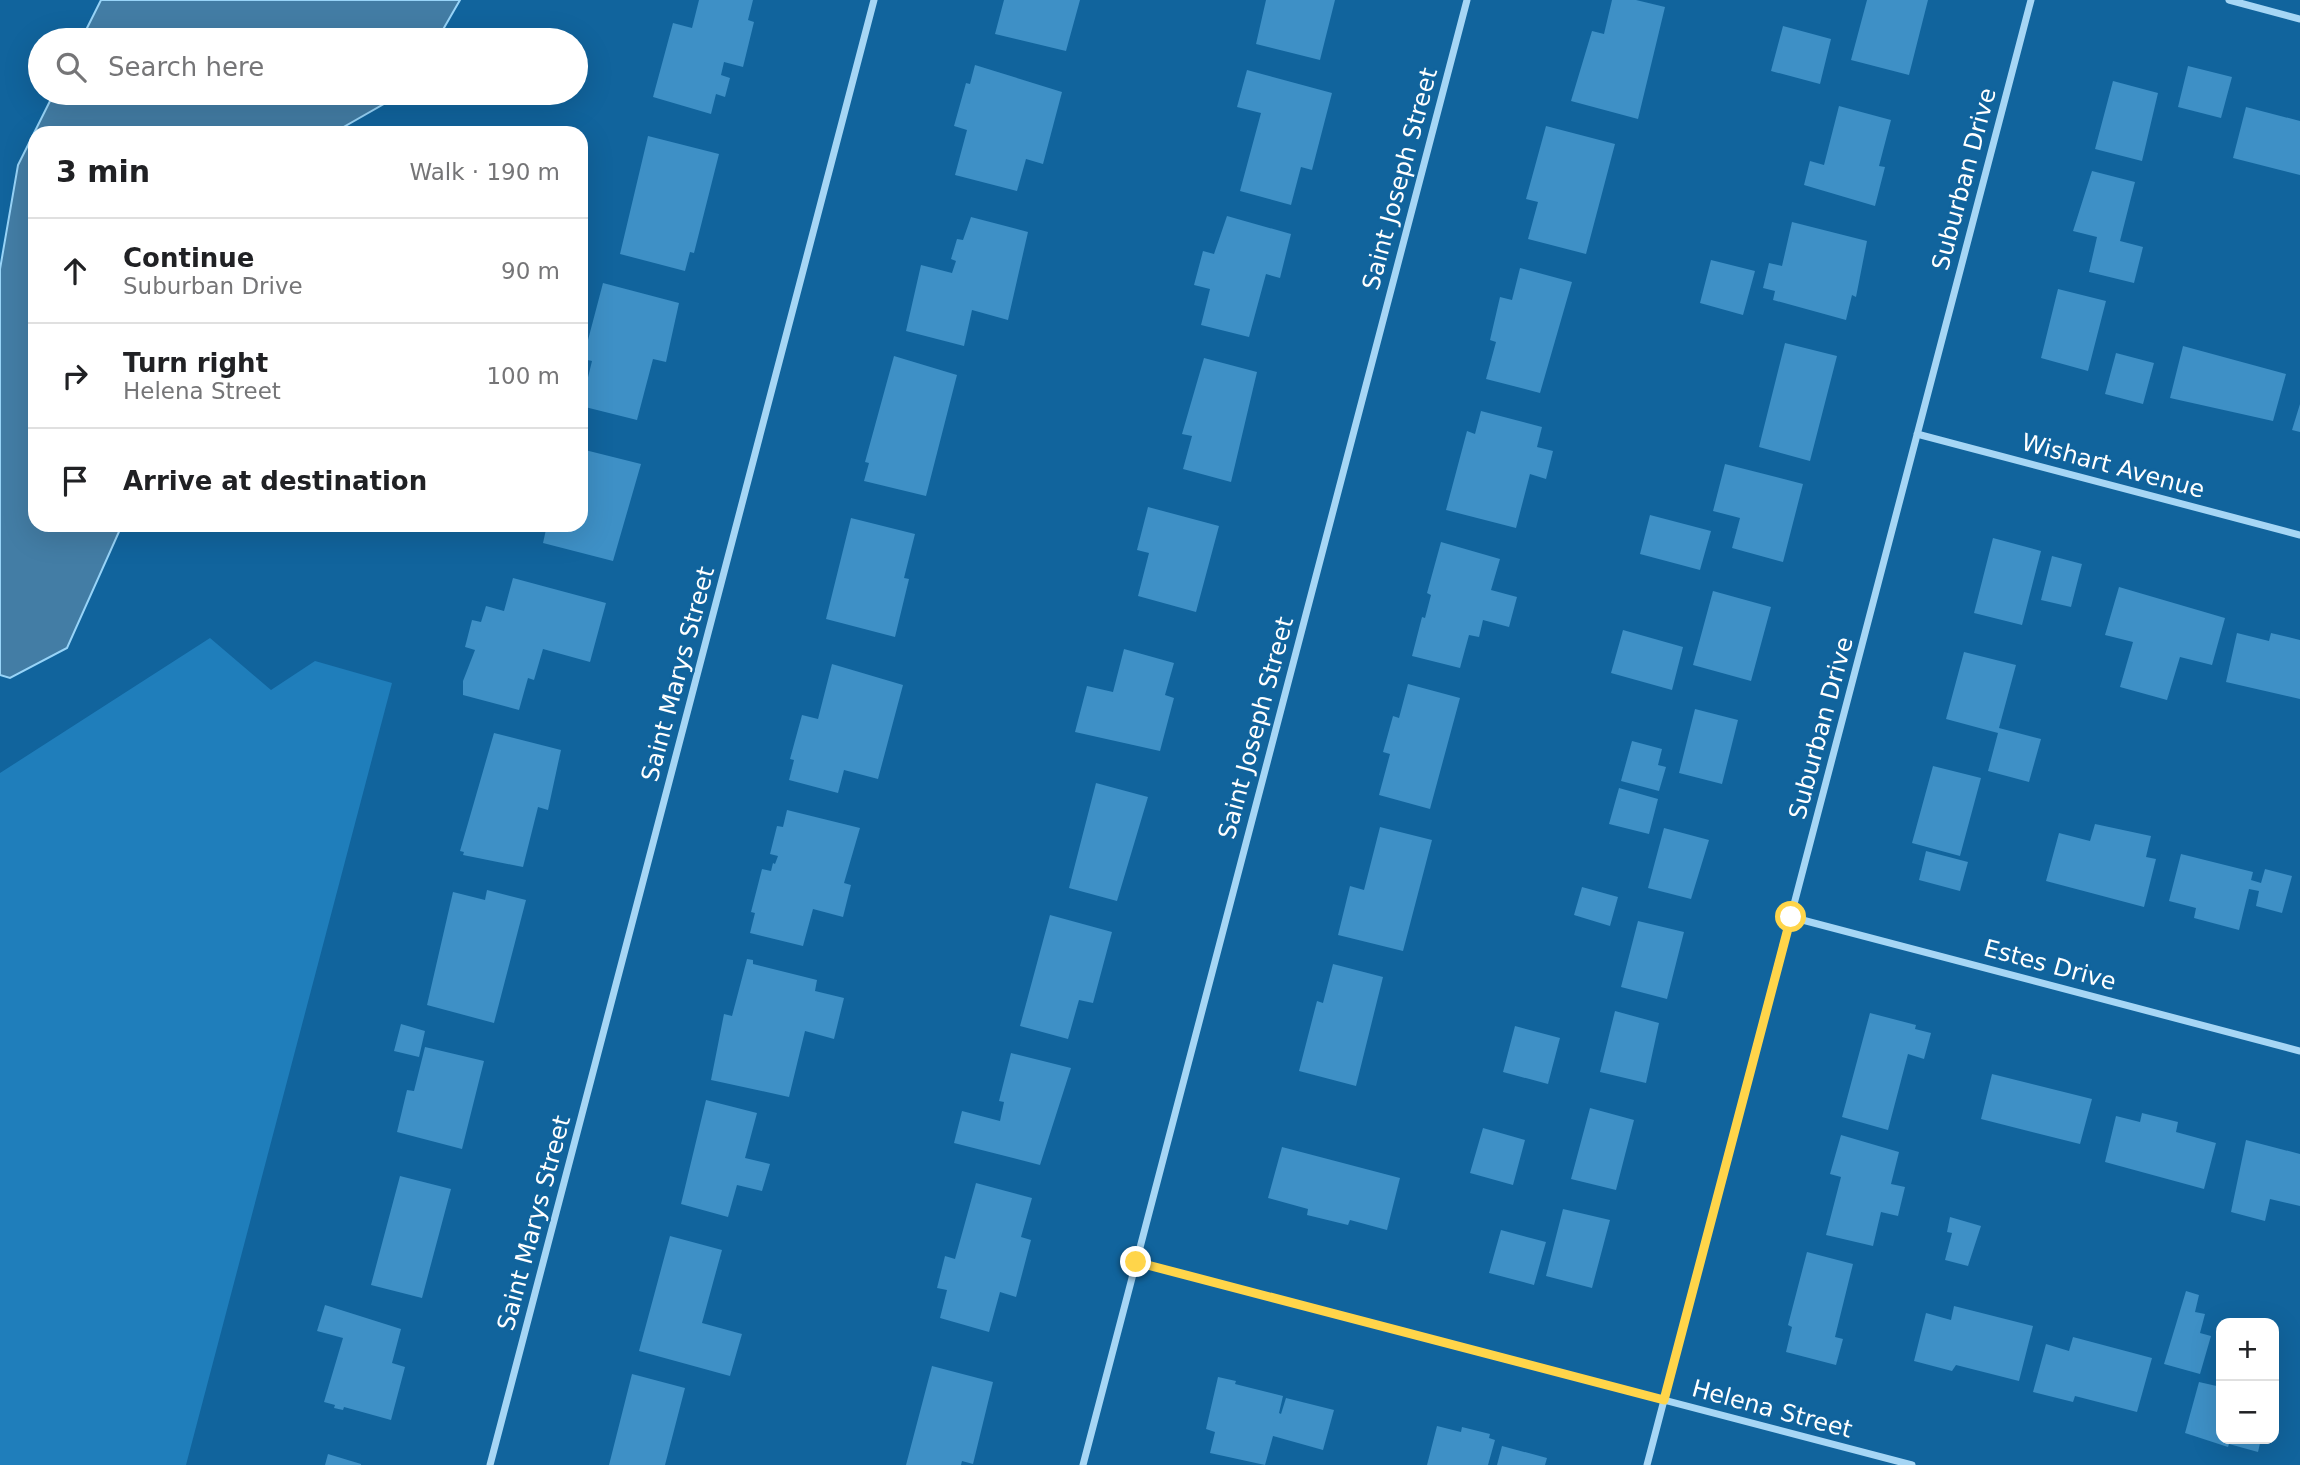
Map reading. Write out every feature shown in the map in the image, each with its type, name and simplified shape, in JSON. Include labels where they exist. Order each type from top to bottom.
[{"type":"street","name":"Saint Marys Street","points":[[490,1465],[874,0]]},
{"type":"street","name":"Saint Joseph Street","points":[[1083,1465],[1467,0]]},
{"type":"street","name":"Suburban Drive","points":[[1647,1465],[2031,0]]},
{"type":"street","points":[[2229,0],[2300,19]]},
{"type":"street","name":"Wishart Avenue","points":[[1917,434],[2300,535]]},
{"type":"street","name":"Estes Drive","points":[[1791,917],[2300,1051]]},
{"type":"street","name":"Helena Street","points":[[1136,1262],[1912,1465]]},
{"type":"shaded area","points":[[101,0],[460,0],[444,28],[87,28]]},
{"type":"shaded area","points":[[48,105],[382,105],[345,126],[38,126]]},
{"type":"shaded area","points":[[28,145],[28,532],[119,532],[67,648],[10,678],[0,675],[0,269],[18,165]]},
{"type":"shaded area","points":[[210,638],[271,690],[315,661],[392,683],[186,1465],[0,1465],[0,773]]},
{"type":"building","points":[[699,0],[753,0],[748,20],[754,22],[743,67],[724,62],[721,75],[730,78],[725,97],[716,94],[711,114],[653,97],[673,23],[692,28]]},
{"type":"building","points":[[1004,0],[1080,0],[1066,51],[995,34]]},
{"type":"building","points":[[1266,0],[1335,0],[1320,60],[1256,44]]},
{"type":"building","points":[[1612,0],[1636,0],[1665,7],[1638,119],[1571,101],[1592,31],[1604,34]]},
{"type":"building","points":[[1867,0],[1928,0],[1909,75],[1851,60]]},
{"type":"building","points":[[1783,26],[1831,39],[1820,84],[1771,71]]},
{"type":"building","points":[[975,65],[1062,92],[1043,164],[1026,159],[1017,191],[955,175],[967,130],[954,126],[966,83],[970,84]]},
{"type":"building","points":[[2188,66],[2232,77],[2221,118],[2178,107]]},
{"type":"building","points":[[1247,70],[1332,93],[1312,170],[1301,167],[1291,205],[1240,191],[1261,113],[1237,107]]},
{"type":"building","points":[[2113,81],[2158,93],[2142,161],[2095,149]]},
{"type":"building","points":[[1839,106],[1891,120],[1879,166],[1885,167],[1875,206],[1804,185],[1810,161],[1824,165]]},
{"type":"building","points":[[2246,107],[2300,121],[2300,175],[2233,158]]},
{"type":"building","points":[[1546,126],[1615,144],[1586,254],[1528,239],[1538,202],[1526,199]]},
{"type":"building","points":[[648,136],[719,154],[694,253],[690,252],[685,271],[620,254]]},
{"type":"building","points":[[2092,171],[2135,182],[2120,241],[2143,247],[2134,283],[2089,272],[2097,237],[2073,231]]},
{"type":"building","points":[[1227,216],[1291,234],[1280,278],[1266,274],[1249,337],[1201,325],[1210,289],[1194,285],[1203,251],[1214,254]]},
{"type":"building","points":[[971,217],[1028,232],[1008,320],[972,310],[964,346],[906,331],[921,265],[952,273],[956,261],[951,259],[957,239],[963,240]]},
{"type":"building","points":[[1792,222],[1867,241],[1856,297],[1852,295],[1846,320],[1773,300],[1775,291],[1763,288],[1769,263],[1782,266]]},
{"type":"building","points":[[1711,260],[1755,271],[1743,315],[1700,303]]},
{"type":"building","points":[[1520,268],[1572,282],[1540,393],[1486,379],[1496,342],[1490,340],[1500,297],[1512,300]]},
{"type":"building","points":[[603,283],[679,303],[666,362],[653,359],[637,420],[588,408],[588,377],[592,361],[588,360],[588,340]]},
{"type":"building","points":[[2058,289],[2106,301],[2088,371],[2041,358]]},
{"type":"building","points":[[1785,343],[1837,356],[1810,461],[1759,447]]},
{"type":"building","points":[[2183,346],[2286,374],[2273,421],[2170,398]]},
{"type":"building","points":[[2116,353],[2154,363],[2143,404],[2105,394]]},
{"type":"building","points":[[894,356],[957,375],[926,496],[864,481],[869,463],[865,462]]},
{"type":"building","points":[[1204,358],[1257,372],[1231,482],[1183,469],[1192,436],[1182,434]]},
{"type":"building","points":[[2300,404],[2300,432],[2292,430]]},
{"type":"building","points":[[1481,411],[1542,427],[1537,447],[1553,451],[1546,479],[1530,474],[1516,528],[1446,510],[1467,431],[1475,434]]},
{"type":"building","points":[[588,451],[641,464],[613,561],[543,543],[545,532],[588,532]]},
{"type":"building","points":[[1725,464],[1803,484],[1783,562],[1732,548],[1740,518],[1713,511]]},
{"type":"building","points":[[1148,507],[1219,526],[1196,612],[1138,596],[1149,553],[1137,550]]},
{"type":"building","points":[[1650,515],[1711,531],[1700,570],[1640,554]]},
{"type":"building","points":[[851,518],[915,534],[904,578],[909,579],[895,637],[826,619]]},
{"type":"building","points":[[1993,538],[2041,551],[2022,625],[1974,613]]},
{"type":"building","points":[[1441,542],[1500,559],[1491,590],[1517,597],[1509,627],[1483,620],[1479,637],[1469,635],[1460,668],[1412,656],[1431,595],[1427,593]]},
{"type":"building","points":[[2052,556],[2082,564],[2071,607],[2041,600]]},
{"type":"building","points":[[513,578],[606,603],[590,662],[543,649],[534,680],[528,678],[519,710],[463,695],[463,681],[475,650],[465,647],[472,620],[481,622],[486,606],[504,611]]},
{"type":"building","points":[[2119,587],[2225,618],[2212,665],[2180,657],[2167,700],[2120,687],[2133,642],[2105,635]]},
{"type":"building","points":[[1713,591],[1771,607],[1751,681],[1693,665]]},
{"type":"building","points":[[1623,630],[1683,647],[1672,690],[1611,673]]},
{"type":"building","points":[[2237,633],[2269,641],[2271,633],[2300,640],[2300,699],[2226,682]]},
{"type":"building","points":[[1124,649],[1174,663],[1165,695],[1174,698],[1160,751],[1075,732],[1087,686],[1113,692]]},
{"type":"building","points":[[1964,652],[2016,665],[1999,728],[2041,739],[2029,782],[1988,771],[1998,733],[1946,719]]},
{"type":"building","points":[[832,664],[903,685],[878,779],[844,770],[838,793],[789,780],[794,760],[790,759],[802,715],[818,719]]},
{"type":"building","points":[[1408,684],[1460,698],[1430,809],[1379,795],[1390,754],[1383,752],[1393,716],[1399,718]]},
{"type":"building","points":[[1695,709],[1738,720],[1722,784],[1679,773]]},
{"type":"building","points":[[494,733],[561,750],[548,810],[538,807],[523,867],[463,855],[464,852],[460,851]]},
{"type":"building","points":[[1632,741],[1662,749],[1658,765],[1666,767],[1659,791],[1621,781]]},
{"type":"building","points":[[1933,766],[1981,778],[1960,856],[1912,843]]},
{"type":"building","points":[[1096,783],[1148,797],[1117,901],[1069,888]]},
{"type":"building","points":[[1619,788],[1658,799],[1649,834],[1609,824]]},
{"type":"building","points":[[787,810],[860,828],[844,883],[851,885],[843,917],[813,909],[803,946],[750,933],[755,913],[751,912],[762,869],[771,871],[773,863],[775,864],[778,856],[770,854],[777,826],[783,827]]},
{"type":"building","points":[[2095,824],[2151,836],[2146,857],[2156,859],[2144,907],[2046,881],[2059,833],[2090,841]]},
{"type":"building","points":[[1380,827],[1432,840],[1403,951],[1338,935],[1350,886],[1364,890]]},
{"type":"building","points":[[1664,828],[1709,840],[1691,899],[1648,888]]},
{"type":"building","points":[[1926,851],[1968,862],[1960,891],[1919,880]]},
{"type":"building","points":[[2181,854],[2253,872],[2251,880],[2261,883],[2265,869],[2292,876],[2282,913],[2256,906],[2259,891],[2249,889],[2239,930],[2194,918],[2196,908],[2169,901]]},
{"type":"building","points":[[1582,887],[1618,897],[1610,926],[1574,915]]},
{"type":"building","points":[[487,890],[526,900],[494,1023],[427,1005],[453,892],[485,900]]},
{"type":"building","points":[[1050,915],[1112,932],[1093,1003],[1079,1000],[1068,1039],[1020,1026]]},
{"type":"building","points":[[1638,921],[1684,932],[1667,999],[1621,987]]},
{"type":"building","points":[[747,959],[753,960],[753,964],[817,980],[815,991],[844,998],[834,1039],[805,1031],[789,1097],[711,1080],[724,1014],[732,1016]]},
{"type":"building","points":[[1333,964],[1383,977],[1356,1086],[1299,1071],[1317,1001],[1323,1003]]},
{"type":"building","points":[[1615,1011],[1659,1023],[1646,1083],[1600,1072]]},
{"type":"building","points":[[1870,1013],[1916,1025],[1915,1029],[1931,1033],[1924,1059],[1908,1054],[1888,1130],[1842,1117]]},
{"type":"building","points":[[401,1024],[425,1031],[419,1057],[394,1051]]},
{"type":"building","points":[[1515,1026],[1560,1038],[1548,1084],[1503,1072]]},
{"type":"building","points":[[425,1047],[484,1061],[462,1149],[397,1132],[407,1090],[414,1091]]},
{"type":"building","points":[[1011,1053],[1071,1068],[1040,1165],[954,1143],[962,1111],[1000,1121],[1004,1102],[999,1101]]},
{"type":"building","points":[[1992,1074],[2092,1099],[2080,1144],[1981,1119]]},
{"type":"building","points":[[706,1100],[757,1113],[745,1158],[770,1164],[762,1191],[737,1185],[728,1217],[681,1204]]},
{"type":"building","points":[[1590,1108],[1634,1120],[1616,1190],[1571,1179]]},
{"type":"building","points":[[2142,1113],[2178,1122],[2176,1132],[2216,1143],[2204,1189],[2105,1162],[2116,1116],[2140,1122]]},
{"type":"building","points":[[1483,1128],[1525,1140],[1513,1185],[1470,1173]]},
{"type":"building","points":[[1841,1135],[1899,1152],[1891,1184],[1905,1187],[1898,1216],[1881,1212],[1873,1246],[1826,1235],[1841,1177],[1830,1174]]},
{"type":"building","points":[[2246,1140],[2300,1154],[2300,1206],[2270,1199],[2265,1221],[2231,1212]]},
{"type":"building","points":[[1282,1147],[1400,1178],[1387,1230],[1350,1220],[1348,1225],[1307,1215],[1308,1209],[1268,1198]]},
{"type":"building","points":[[400,1176],[451,1189],[422,1298],[371,1285]]},
{"type":"building","points":[[976,1183],[1032,1198],[1021,1237],[1031,1240],[1016,1297],[1000,1292],[989,1332],[940,1318],[947,1290],[937,1288],[945,1256],[955,1259]]},
{"type":"building","points":[[1563,1209],[1610,1220],[1592,1288],[1546,1276]]},
{"type":"building","points":[[1950,1217],[1981,1226],[1968,1266],[1945,1260],[1952,1233],[1947,1232]]},
{"type":"building","points":[[1501,1230],[1546,1242],[1534,1285],[1489,1273]]},
{"type":"building","points":[[670,1236],[722,1250],[702,1323],[742,1334],[730,1376],[639,1351]]},
{"type":"building","points":[[1807,1252],[1853,1264],[1835,1337],[1843,1339],[1836,1365],[1786,1352],[1792,1327],[1788,1325]]},
{"type":"building","points":[[2186,1291],[2199,1295],[2195,1312],[2205,1314],[2200,1333],[2211,1336],[2200,1374],[2164,1364]]},
{"type":"building","points":[[325,1305],[401,1329],[392,1363],[405,1367],[391,1420],[344,1407],[343,1410],[334,1408],[335,1405],[324,1402],[343,1338],[317,1331]]},
{"type":"building","points":[[1954,1306],[2033,1326],[2019,1381],[1956,1365],[1952,1371],[1914,1361],[1926,1313],[1951,1320]]},
{"type":"building","points":[[2073,1337],[2152,1358],[2137,1412],[2075,1396],[2073,1402],[2033,1392],[2046,1344],[2069,1351]]},
{"type":"building","points":[[932,1366],[993,1382],[973,1464],[962,1461],[961,1465],[906,1465]]},
{"type":"building","points":[[632,1374],[685,1388],[665,1465],[609,1465]]},
{"type":"building","points":[[1218,1377],[1283,1396],[1281,1414],[1286,1398],[1334,1410],[1323,1450],[1273,1436],[1265,1465],[1210,1453],[1215,1432],[1206,1429]]},
{"type":"building","points":[[2199,1382],[2216,1386],[2216,1443],[2185,1433]]},
{"type":"building","points":[[1437,1426],[1461,1432],[1462,1427],[1490,1434],[1489,1438],[1495,1440],[1488,1465],[1427,1465]]},
{"type":"building","points":[[2229,1444],[2260,1444],[2258,1452]]},
{"type":"building","points":[[1502,1446],[1547,1458],[1545,1465],[1497,1465]]},
{"type":"building","points":[[328,1454],[361,1464],[361,1465],[325,1465]]},
{"type":"route","points":[[1136,1262],[1664,1400],[1791,917]]}]
